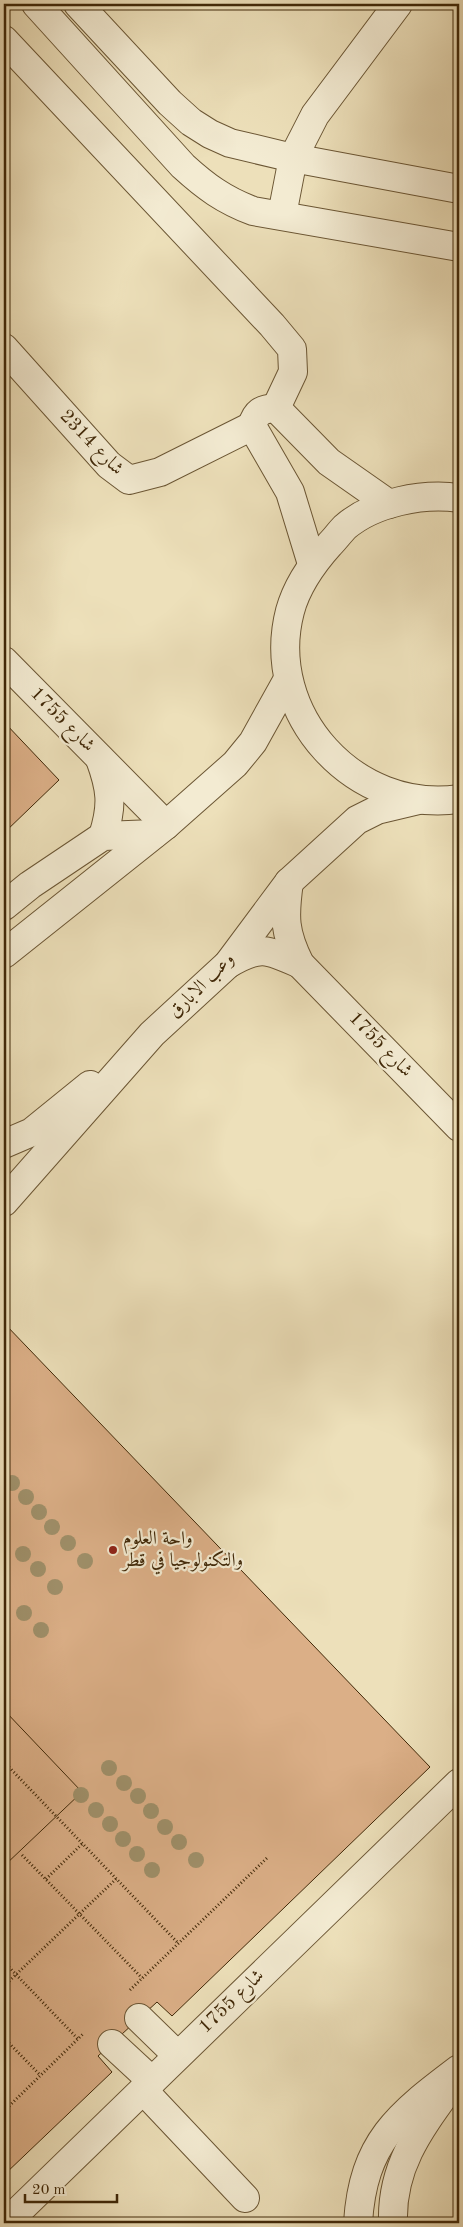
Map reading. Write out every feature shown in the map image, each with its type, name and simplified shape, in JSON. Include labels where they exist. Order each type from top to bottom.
[{"type":"street","points":[[36,4],[182,166],[205,187],[228,201],[254,211],[459,247]]},
{"type":"street","points":[[78,4],[170,103],[191,122],[230,143],[293,158],[459,189]]},
{"type":"street","points":[[282,215],[293,158],[315,115],[387,8]]},
{"type":"street","points":[[4,40],[272,325],[292,349],[293,372],[276,408]]},
{"type":"street","name":"شارع 2314","points":[[4,348],[108,465],[129,480],[160,472],[252,426]]},
{"type":"street","points":[[312,564],[290,492],[252,426],[255,415],[264,408],[276,408],[329,462],[389,504]]},
{"type":"street","points":[[454,495],[389,504],[375,509],[346,526],[312,564],[302,579],[290,611],[285,645],[288,679],[298,710],[313,737],[334,761],[359,779],[381,789],[419,800],[459,799]]},
{"type":"street","name":"شارع 1755","points":[[4,661],[100,758],[160,829]]},
{"type":"street","points":[[4,954],[160,829],[235,764],[257,736],[288,679]]},
{"type":"street","name":"شارع 1755","points":[[100,758],[107,779],[111,802],[103,836]]},
{"type":"street","name":"وعب الابارق","points":[[4,1202],[152,1034],[228,964],[289,882],[357,820],[378,810],[419,800]]},
{"type":"street","points":[[4,906],[17,886],[103,836],[160,829]]},
{"type":"street","name":"شارع 1755","points":[[289,882],[285,910],[287,927],[289,941],[300,964],[459,1127]]},
{"type":"street","points":[[4,967],[41,924]]},
{"type":"street","name":"شارع 1755","points":[[228,964],[248,952],[262,950],[275,953],[300,964]]},
{"type":"street","points":[[4,1144],[32,1132],[152,1034]]},
{"type":"street","name":"شارع 1755","points":[[6,2223],[459,1783]]},
{"type":"street","points":[[139,2018],[177,2056]]},
{"type":"street","points":[[112,2044],[245,2198]]},
{"type":"street","points":[[358,2223],[364,2180],[374,2151],[395,2124],[417,2101],[459,2069]]},
{"type":"street","points":[[393,2223],[397,2176],[409,2148],[459,2075]]},
{"type":"path","points":[[4,1762],[178,1943]]},
{"type":"path","points":[[46,1879],[82,1844]]},
{"type":"path","points":[[22,1855],[142,1978]]},
{"type":"path","points":[[128,1992],[268,1856]]},
{"type":"path","points":[[4,1986],[116,1878]]},
{"type":"path","points":[[4,1962],[78,2039]]},
{"type":"path","points":[[4,2111],[85,2032]]},
{"type":"path","points":[[4,2038],[40,2075]]},
{"type":"building","points":[[4,722],[59,780],[4,833]]},
{"type":"building","name":"واحة العلوم والتكنولوجيا في قطر","points":[[4,1323],[430,1767],[172,2016],[157,2002],[98,2056],[112,2072],[4,2175]]},
{"type":"building","points":[[4,1710],[82,1792],[4,1866]]},
{"type":"place","name":"واحة العلوم والتكنولوجيا في قطر","points":[[113,1550]]}]
